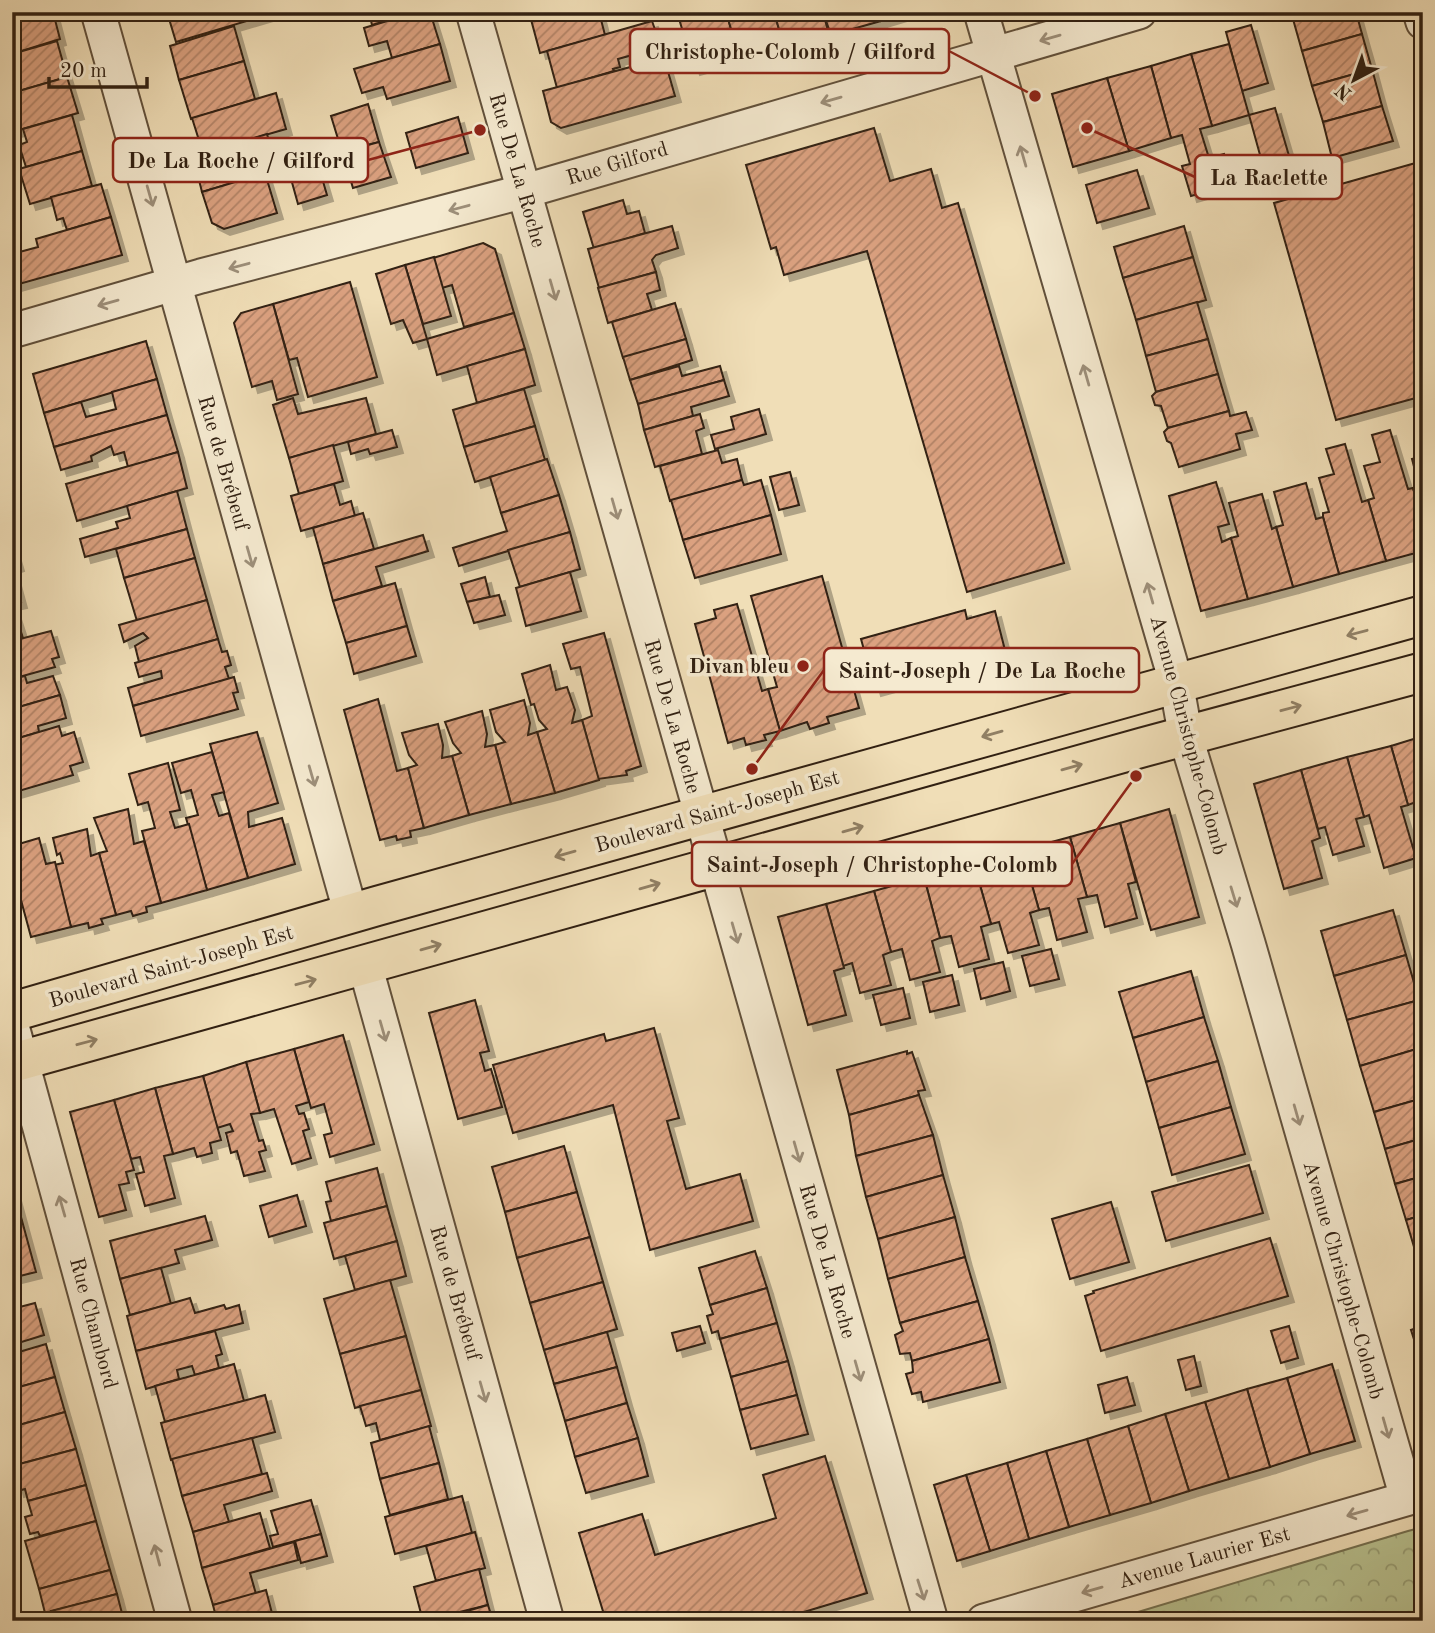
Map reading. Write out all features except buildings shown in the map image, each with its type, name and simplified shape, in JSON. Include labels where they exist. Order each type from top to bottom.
[{"type":"main road","name":"Boulevard Saint-Joseph Est","points":[[12,1012],[351,914],[1423,615]]},
{"type":"main road","points":[[15,1050],[365,965],[1423,672]]},
{"type":"street","name":"Rue de Brébeuf","points":[[98,12],[351,914]]},
{"type":"street","name":"Rue De La Roche","points":[[474,12],[931,1621]]},
{"type":"street","name":"Avenue Christophe-Colomb","points":[[981,12],[1176,682],[1186,738],[1415,1496]]},
{"type":"street","name":"Rue Gilford","points":[[12,331],[174,284],[524,191],[1139,12]]},
{"type":"street","points":[[1420,12],[1423,22]]},
{"type":"street","name":"Rue de Brébeuf","points":[[365,965],[547,1621]]},
{"type":"street","name":"Rue Chambord","points":[[15,1050],[175,1621]]},
{"type":"street","name":"Avenue Laurier Est","points":[[984,1621],[1415,1496]]},
{"type":"green space","points":[[1423,1527],[1423,1621],[1108,1621],[1408,1531]]},
{"type":"place","name":"Christophe-Colomb / Gilford","points":[[1035,96]]},
{"type":"place","name":"La Raclette","points":[[1087,128]]},
{"type":"place","name":"De La Roche / Gilford","points":[[480,130]]},
{"type":"place","name":"Divan bleu","points":[[803,666]]},
{"type":"place","name":"Saint-Joseph / De La Roche","points":[[752,769]]},
{"type":"place","name":"Saint-Joseph / Christophe-Colomb","points":[[1136,776]]}]
